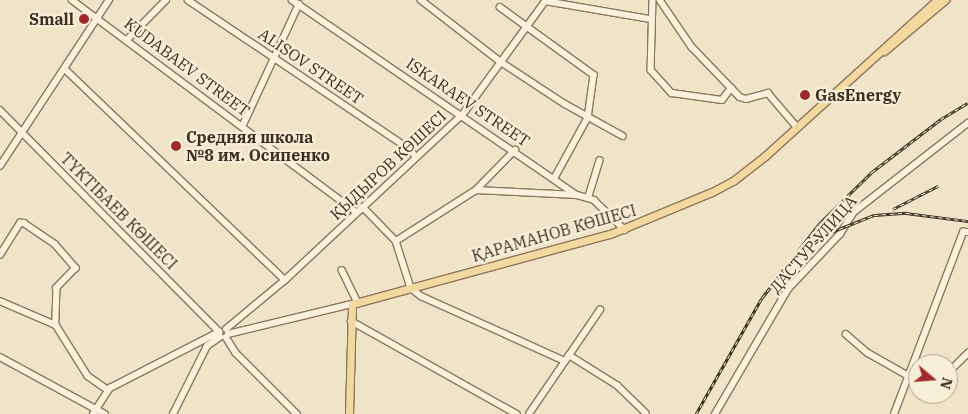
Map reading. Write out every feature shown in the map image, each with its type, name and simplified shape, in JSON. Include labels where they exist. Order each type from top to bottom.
[{"type":"main road","name":"ҚАРАМАНОВ КӨШЕСІ","points":[[355,304],[624,230],[733,181],[797,127],[937,0]]},
{"type":"main road","points":[[866,65],[945,0]]},
{"type":"main road","points":[[349,414],[351,321],[355,304]]},
{"type":"street","name":"KUDABAEV STREET","points":[[72,0],[128,39],[356,212]]},
{"type":"street","points":[[0,166],[109,0]]},
{"type":"street","points":[[128,39],[166,0]]},
{"type":"street","name":"ALISOV STREET","points":[[188,0],[410,149],[416,157]]},
{"type":"street","name":"ISKARAEV STREET","points":[[292,0],[463,114],[577,195],[588,198],[606,211],[624,230]]},
{"type":"street","points":[[421,0],[501,62],[588,118],[623,136]]},
{"type":"street","points":[[546,0],[650,19]]},
{"type":"street","name":"ҚЫДЫРОВ КӨШЕСІ","points":[[173,414],[207,346],[285,280],[463,114],[546,0]]},
{"type":"street","points":[[653,0],[650,19],[651,70],[672,93],[722,100],[731,88]]},
{"type":"street","points":[[660,0],[692,47],[731,88],[744,99],[768,94],[797,127]]},
{"type":"street","points":[[243,125],[299,4]]},
{"type":"street","points":[[500,8],[594,74],[588,118],[555,178]]},
{"type":"street","points":[[65,69],[285,280]]},
{"type":"street","name":"ТҮКТІБАЕВ КӨШЕСІ","points":[[0,110],[223,333],[236,353],[297,414]]},
{"type":"street","name":"ДАСТУР УЛИЦА","points":[[715,414],[788,289],[840,234],[854,212],[968,123]]},
{"type":"street","points":[[396,241],[476,190],[515,150]]},
{"type":"street","points":[[588,198],[600,161]]},
{"type":"street","points":[[476,190],[577,195]]},
{"type":"street","points":[[363,207],[396,241],[411,288],[444,308],[567,358],[617,385],[646,413]]},
{"type":"street","points":[[0,255],[20,223],[24,223],[55,244],[76,268],[58,288],[56,325]]},
{"type":"street","points":[[894,414],[907,375],[941,296],[963,232],[968,232]]},
{"type":"street","points":[[342,270],[355,304]]},
{"type":"street","points":[[0,301],[56,325],[88,376],[108,390]]},
{"type":"street","name":"ҚАРАМАНОВ КӨШЕСІ","points":[[94,411],[108,390],[203,338],[355,304]]},
{"type":"street","points":[[530,414],[600,310]]},
{"type":"street","points":[[351,321],[517,414]]},
{"type":"street","points":[[846,334],[868,353],[907,375]]},
{"type":"street","points":[[203,338],[207,346]]},
{"type":"street","points":[[958,363],[968,353]]},
{"type":"street","points":[[0,357],[94,411],[105,414]]},
{"type":"railway","points":[[696,414],[762,298],[819,224],[872,172],[941,119],[968,103]]},
{"type":"railway","points":[[893,209],[938,186]]},
{"type":"railway","points":[[802,253],[824,235],[874,215],[906,213],[968,221]]},
{"type":"place","name":"Small","points":[[84,19]]},
{"type":"place","name":"GasEnergy","points":[[805,95]]},
{"type":"place","name":"Средняя школа №8 им. Осипенко","points":[[176,146]]}]
